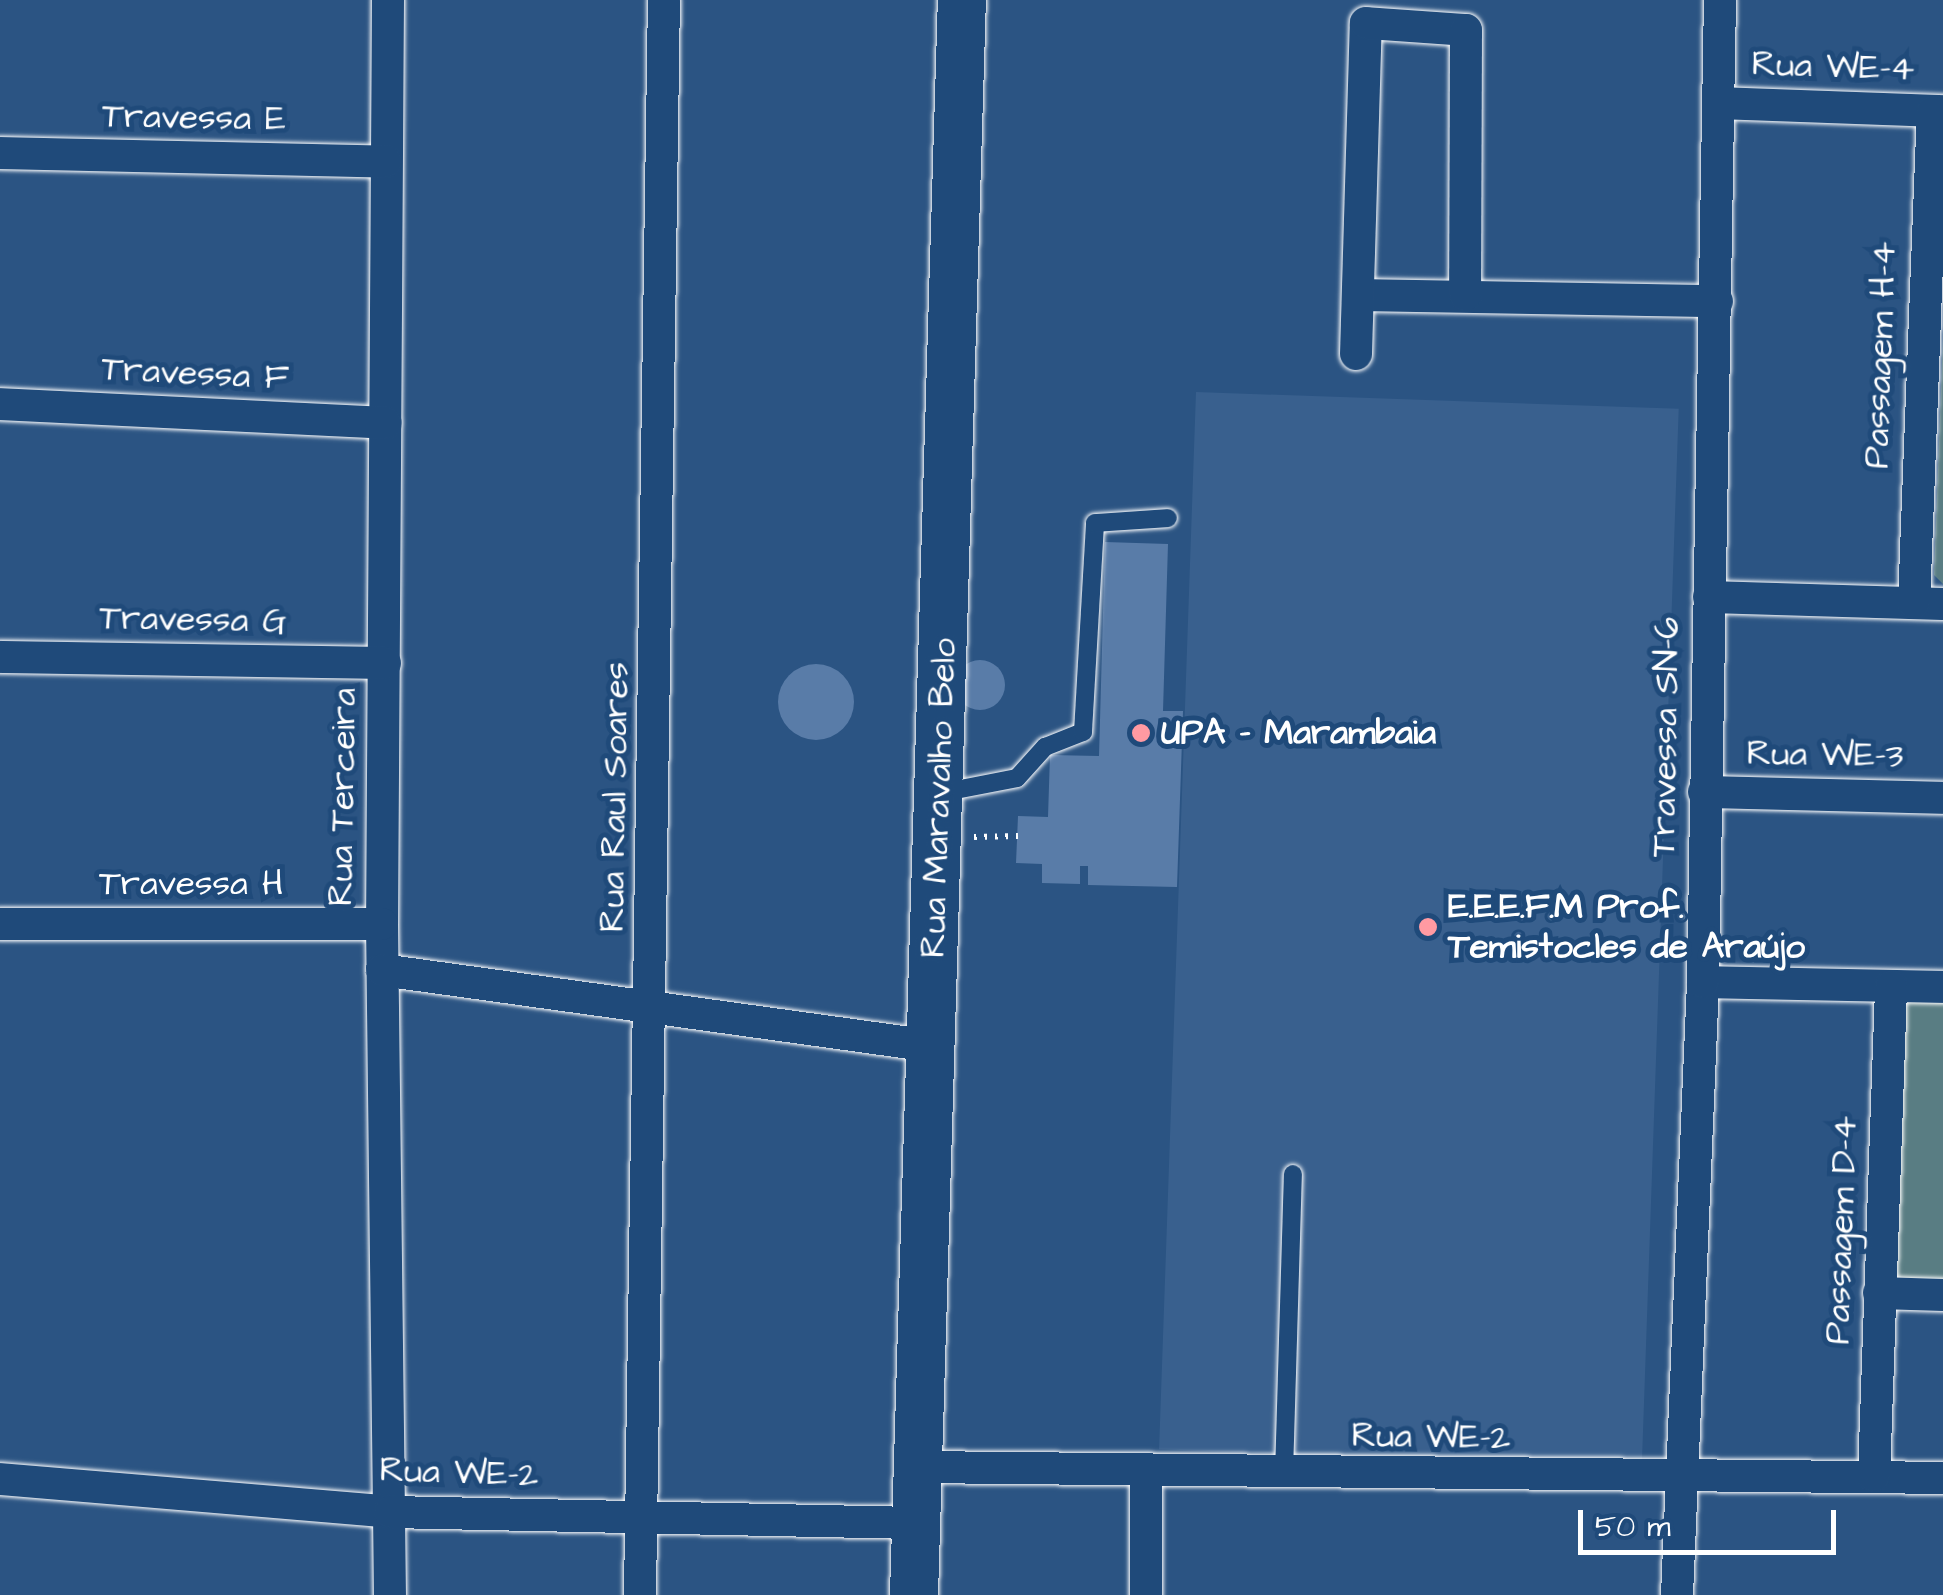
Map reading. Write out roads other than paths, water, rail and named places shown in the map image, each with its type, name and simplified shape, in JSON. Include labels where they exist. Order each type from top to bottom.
[{"type":"street","name":"Rua Terceira","points":[[388,0],[382,970],[390,1595]]},
{"type":"street","name":"Rua Raul Soares","points":[[640,1595],[664,0]]},
{"type":"street","name":"Rua Maravalho Belo","points":[[914,1595],[962,0]]},
{"type":"street","name":"Travessa SN-6","points":[[1677,1595],[1703,982],[1720,0]]},
{"type":"street","points":[[1356,354],[1360,295],[1361,32],[1375,22],[1466,30],[1465,295]]},
{"type":"street","name":"Rua WE-4","points":[[1720,103],[1938,111]]},
{"type":"street","name":"Passagem H-4","points":[[1929,604],[1938,111]]},
{"type":"street","name":"Travessa E","points":[[0,154],[386,162]]},
{"type":"street","points":[[1360,295],[1717,301]]},
{"type":"street","name":"Travessa F","points":[[0,404],[386,423]]},
{"type":"street","points":[[1709,598],[1929,604]]},
{"type":"street","name":"Travessa G","points":[[0,657],[385,663]]},
{"type":"street","name":"Rua WE-3","points":[[1704,792],[1943,798]]},
{"type":"street","name":"Travessa H","points":[[0,924],[382,924]]},
{"type":"street","points":[[382,970],[932,1046]]},
{"type":"street","points":[[1703,982],[1943,987]]},
{"type":"street","name":"Passagem D-4","points":[[1874,1476],[1891,986]]},
{"type":"street","points":[[1878,1293],[1943,1294]]},
{"type":"street","name":"Rua WE-2","points":[[918,1467],[1681,1480],[1943,1478]]},
{"type":"street","points":[[1146,1473],[1146,1595]]},
{"type":"street","name":"Rua WE-2","points":[[0,1479],[390,1512],[916,1523]]},
{"type":"lane","points":[[940,792],[1017,778],[1045,747],[1083,732],[1095,522],[1168,518]]},
{"type":"lane","points":[[1284,1474],[1293,1174]]},
{"type":"place","name":"UPA - Marambaia","points":[[1141,733]]},
{"type":"place","name":"E.E.E.F.M Prof. Temistocles de Araújo","points":[[1428,927]]}]
